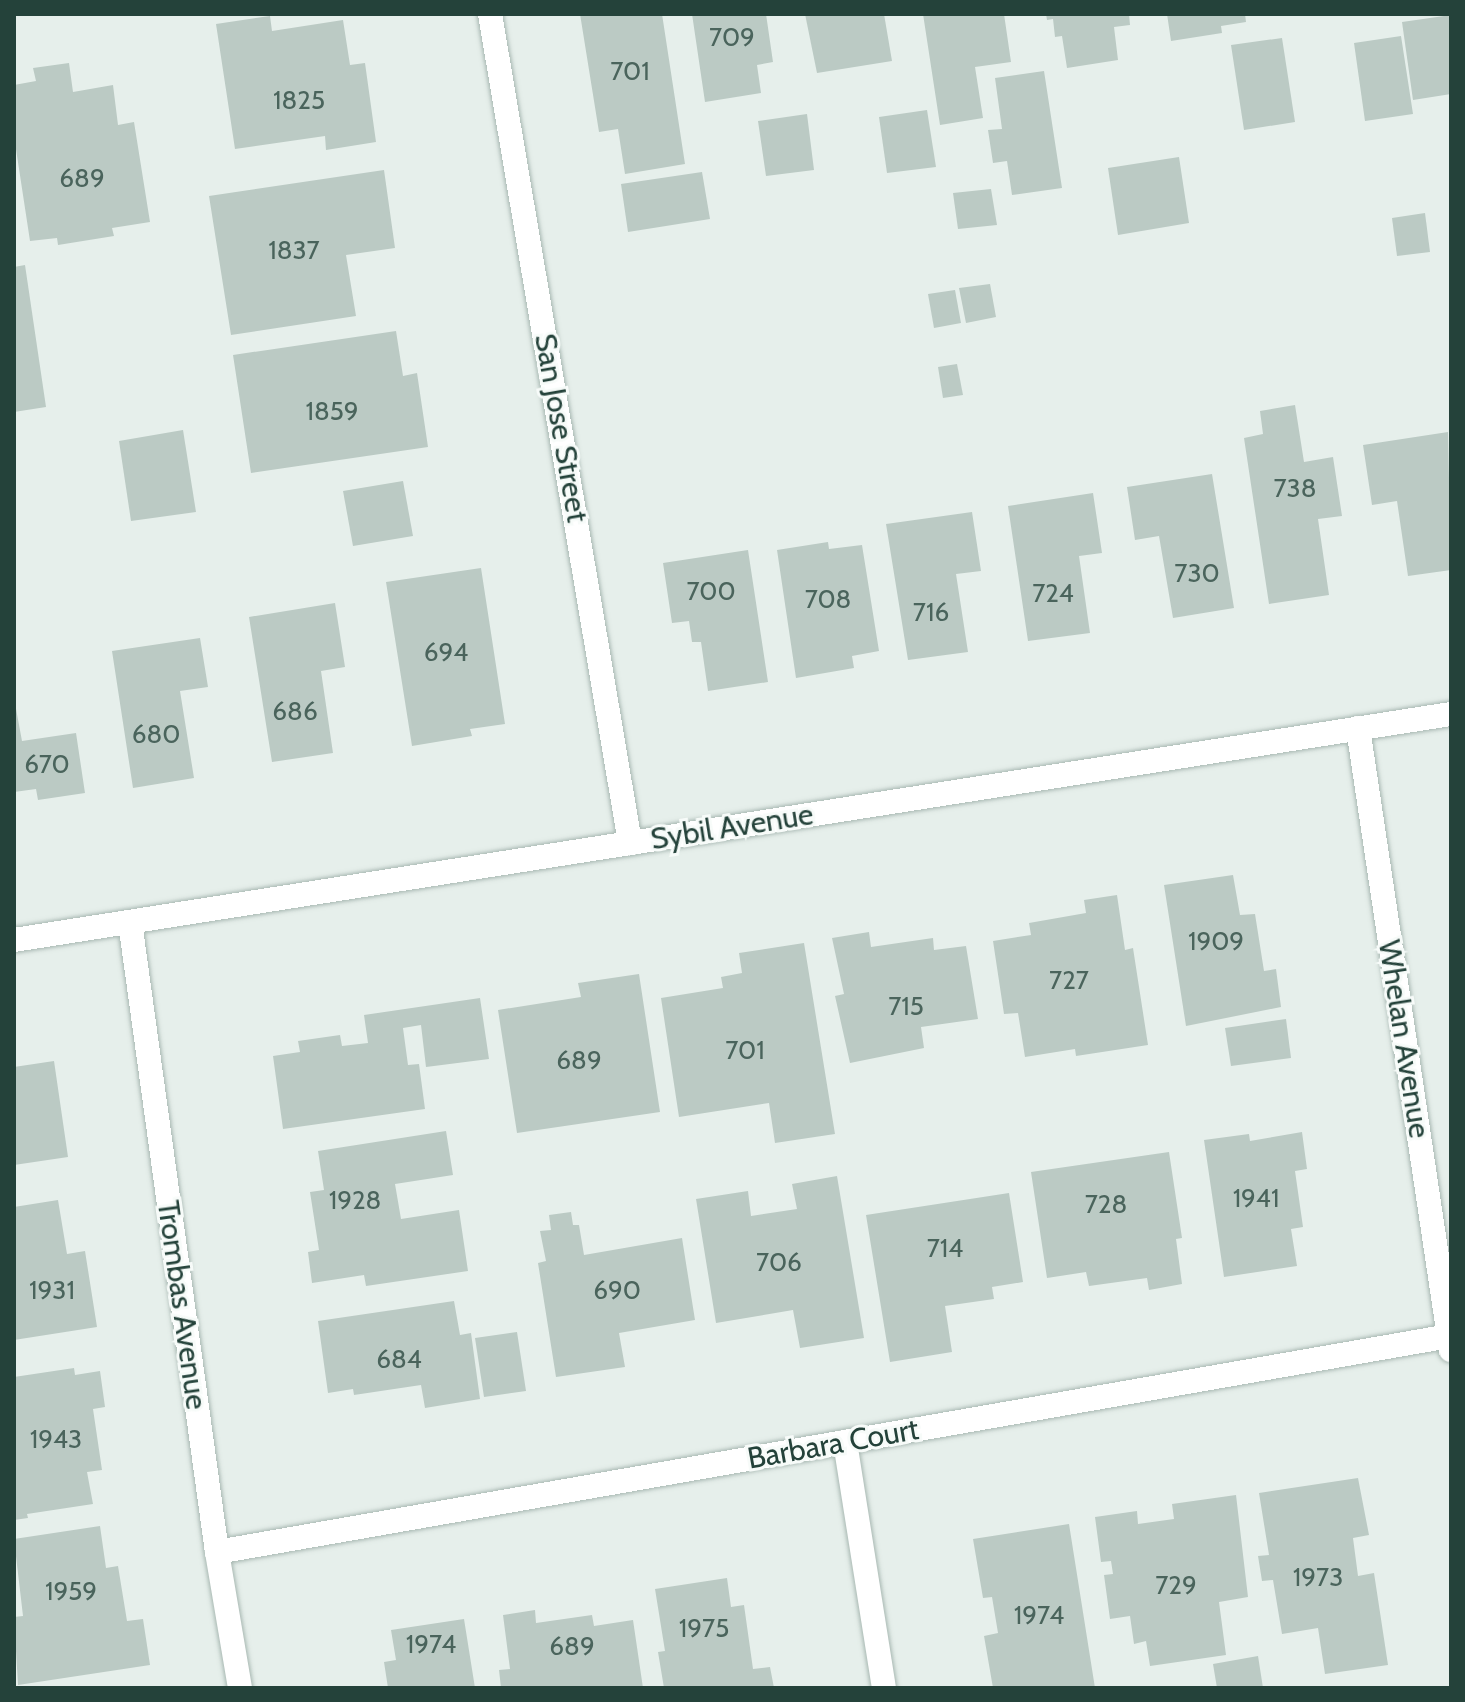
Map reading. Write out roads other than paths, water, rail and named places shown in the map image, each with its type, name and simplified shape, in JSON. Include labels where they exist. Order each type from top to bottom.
[{"type":"street","name":"San Jose Street","points":[[490,14],[630,843]]},
{"type":"street","name":"Sybil Avenue","points":[[14,940],[1451,714]]},
{"type":"street","name":"Whelan Avenue","points":[[1358,728],[1450,1343]]},
{"type":"street","name":"Trombas Avenue","points":[[130,922],[217,1552],[240,1688]]},
{"type":"street","name":"Barbara Court","points":[[217,1552],[845,1442],[1450,1343]]},
{"type":"street","points":[[845,1442],[884,1688]]}]
